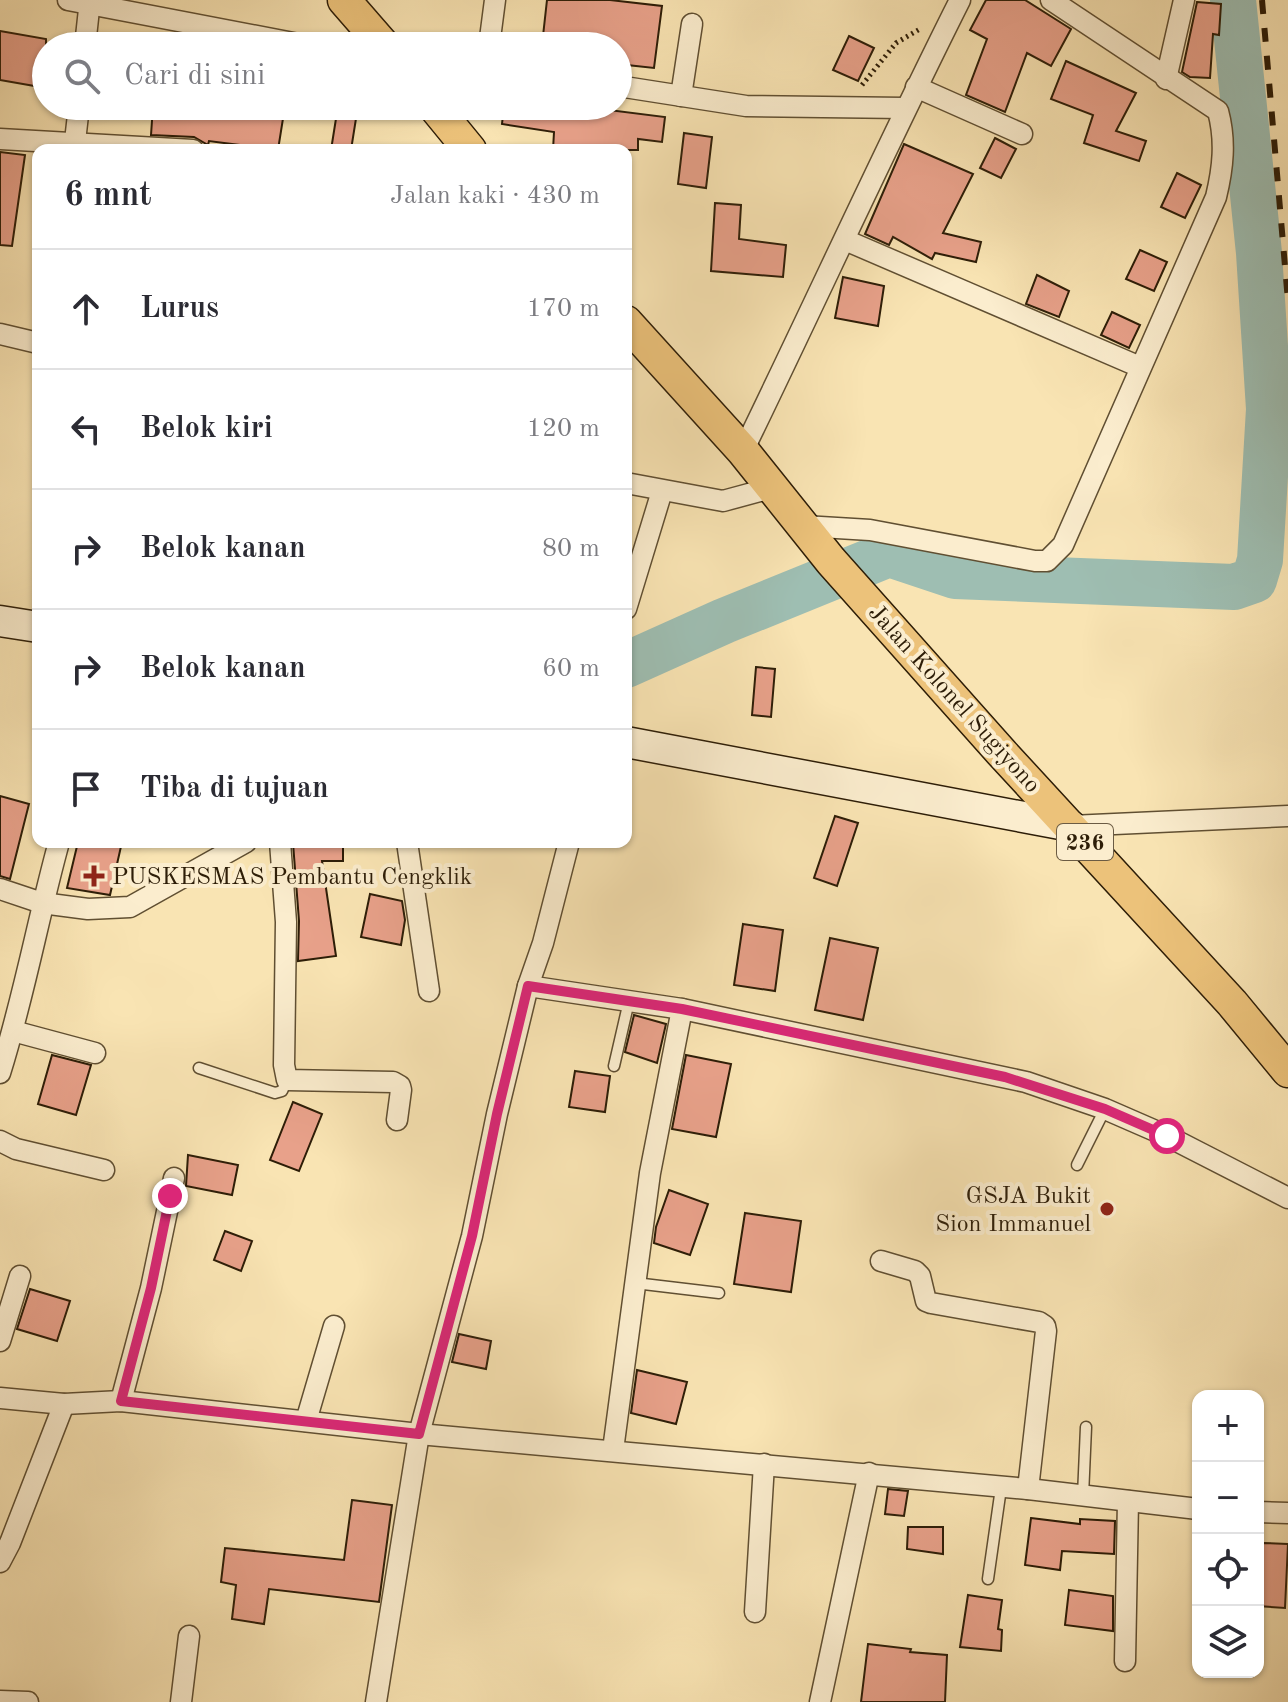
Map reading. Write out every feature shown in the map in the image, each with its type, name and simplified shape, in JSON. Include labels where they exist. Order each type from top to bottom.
[{"type":"main road","points":[[344,0],[372,32]]},
{"type":"main road","points":[[445,120],[465,144]]},
{"type":"main road","name":"Jalan Kolonel Sugiyono","points":[[632,329],[743,451],[761,491],[813,538],[1001,752],[1232,1003],[1288,1071]]},
{"type":"street","points":[[68,0],[239,32]]},
{"type":"street","points":[[491,32],[495,0]]},
{"type":"street","points":[[813,538],[870,530],[1024,560],[1047,561],[1063,545],[1216,197],[1222,171],[1224,133],[1218,111],[1051,0]]},
{"type":"street","points":[[1166,79],[1184,0]]},
{"type":"street","points":[[87,32],[90,2]]},
{"type":"street","points":[[743,451],[905,108],[957,7]]},
{"type":"street","points":[[681,96],[692,24]]},
{"type":"street","points":[[916,87],[1022,134]]},
{"type":"street","points":[[632,88],[746,106],[905,108]]},
{"type":"street","points":[[75,144],[78,120]]},
{"type":"street","points":[[0,139],[47,144]]},
{"type":"street","points":[[845,240],[1140,367]]},
{"type":"street","points":[[0,334],[32,342]]},
{"type":"street","points":[[632,484],[730,501],[761,491]]},
{"type":"street","points":[[632,589],[662,491]]},
{"type":"street","points":[[0,621],[32,626]]},
{"type":"street","points":[[632,743],[1071,826],[1288,816]]},
{"type":"street","points":[[0,1073],[57,848]]},
{"type":"street","points":[[0,889],[42,903],[88,909],[130,907],[235,848]]},
{"type":"street","points":[[280,848],[286,922],[284,1065],[287,1080],[393,1082],[401,1090],[397,1120]]},
{"type":"street","points":[[408,848],[429,991]]},
{"type":"street","points":[[381,1701],[412,1433],[472,1236],[528,986],[543,943],[567,848]]},
{"type":"street","points":[[528,986],[682,1009],[1005,1077],[1105,1109],[1167,1136],[1288,1198]]},
{"type":"street","points":[[613,1450],[650,1173],[682,1009]]},
{"type":"street","points":[[13,1031],[95,1053]]},
{"type":"street","points":[[0,1141],[16,1149],[104,1170]]},
{"type":"street","points":[[121,1401],[154,1277],[174,1178]]},
{"type":"street","points":[[881,1261],[915,1271],[920,1276],[926,1301],[931,1303],[1039,1322],[1045,1326],[1028,1489]]},
{"type":"street","points":[[0,1341],[20,1276]]},
{"type":"street","points":[[306,1421],[334,1326]]},
{"type":"street","points":[[0,1398],[64,1404],[121,1401],[412,1433],[869,1473],[1192,1508]]},
{"type":"street","points":[[0,1562],[64,1404]]},
{"type":"street","points":[[755,1612],[764,1464]]},
{"type":"street","points":[[820,1702],[869,1473]]},
{"type":"street","points":[[1125,1661],[1128,1501]]},
{"type":"street","points":[[1264,1512],[1288,1513]]},
{"type":"street","points":[[181,1702],[189,1636]]},
{"type":"street","points":[[0,1701],[28,1702]]},
{"type":"lane","points":[[614,1066],[629,1001]]},
{"type":"lane","points":[[199,1068],[275,1093],[282,1091],[287,1080]]},
{"type":"lane","points":[[1077,1165],[1105,1109]]},
{"type":"lane","points":[[635,1283],[719,1293]]},
{"type":"lane","points":[[1083,1496],[1086,1427]]},
{"type":"lane","points":[[988,1579],[1001,1488]]},
{"type":"path","points":[[845,107],[896,43],[957,7]]},
{"type":"building","points":[[547,0],[610,0],[662,6],[654,68],[632,66],[632,32],[543,32]]},
{"type":"building","points":[[986,0],[1025,0],[1071,29],[1051,66],[1027,53],[1005,112],[966,95],[987,39],[970,30]]},
{"type":"building","points":[[1197,2],[1221,4],[1219,35],[1213,34],[1210,78],[1190,77],[1182,72]]},
{"type":"building","points":[[0,31],[32,37],[32,86],[0,80]]},
{"type":"building","points":[[849,36],[874,48],[858,81],[833,70]]},
{"type":"building","points":[[1066,61],[1136,93],[1116,131],[1146,141],[1139,161],[1084,143],[1093,115],[1051,99]]},
{"type":"building","points":[[632,113],[665,117],[662,142],[638,139],[638,150],[632,150],[632,144],[553,144],[554,132],[502,124],[502,120],[632,120]]},
{"type":"building","points":[[152,120],[283,120],[279,144],[209,141],[206,144],[194,137],[151,135]]},
{"type":"building","points":[[336,120],[356,120],[352,144],[332,144]]},
{"type":"building","points":[[684,133],[712,137],[706,188],[678,184]]},
{"type":"building","points":[[995,138],[1016,149],[1001,178],[980,168]]},
{"type":"building","points":[[904,144],[973,174],[943,233],[981,242],[976,262],[935,253],[932,259],[893,237],[889,245],[865,234]]},
{"type":"building","points":[[0,152],[25,155],[12,246],[0,245]]},
{"type":"building","points":[[1177,173],[1201,185],[1185,218],[1161,207]]},
{"type":"building","points":[[715,203],[741,205],[739,239],[786,245],[783,277],[711,271]]},
{"type":"building","points":[[1140,250],[1167,262],[1154,291],[1126,279]]},
{"type":"building","points":[[1037,275],[1069,291],[1059,317],[1026,304]]},
{"type":"building","points":[[843,277],[884,286],[878,326],[835,318]]},
{"type":"building","points":[[1112,312],[1140,325],[1129,348],[1101,335]]},
{"type":"building","points":[[756,667],[775,669],[771,717],[752,715]]},
{"type":"building","points":[[0,796],[29,804],[10,879],[0,876]]},
{"type":"building","points":[[835,816],[858,823],[837,886],[814,878]]},
{"type":"building","points":[[77,848],[121,848],[110,895],[67,888]]},
{"type":"building","points":[[293,848],[343,848],[343,861],[322,861],[336,956],[298,961],[299,921]]},
{"type":"building","points":[[370,894],[402,901],[405,920],[401,945],[361,937]]},
{"type":"building","points":[[743,924],[783,930],[775,991],[734,985]]},
{"type":"building","points":[[830,938],[878,948],[863,1020],[815,1010]]},
{"type":"building","points":[[634,1015],[666,1024],[657,1063],[625,1052]]},
{"type":"building","points":[[52,1055],[91,1065],[76,1115],[38,1104]]},
{"type":"building","points":[[686,1055],[731,1064],[716,1137],[672,1129]]},
{"type":"building","points":[[575,1071],[610,1076],[605,1112],[569,1107]]},
{"type":"building","points":[[293,1102],[322,1114],[299,1171],[270,1160]]},
{"type":"building","points":[[188,1155],[238,1165],[232,1195],[186,1186]]},
{"type":"building","points":[[669,1190],[708,1204],[690,1255],[654,1243],[656,1227]]},
{"type":"building","points":[[745,1213],[801,1221],[791,1292],[734,1284]]},
{"type":"building","points":[[225,1231],[252,1241],[241,1271],[214,1260]]},
{"type":"building","points":[[30,1289],[70,1301],[57,1341],[17,1329]]},
{"type":"building","points":[[459,1334],[491,1341],[486,1369],[452,1362]]},
{"type":"building","points":[[637,1370],[687,1382],[676,1424],[631,1413]]},
{"type":"building","points":[[888,1489],[908,1491],[904,1516],[885,1514]]},
{"type":"building","points":[[352,1500],[392,1505],[379,1602],[269,1589],[264,1624],[232,1619],[236,1585],[221,1582],[225,1548],[344,1560]]},
{"type":"building","points":[[1031,1518],[1080,1524],[1080,1519],[1115,1521],[1114,1554],[1062,1551],[1060,1570],[1025,1565]]},
{"type":"building","points":[[908,1527],[943,1527],[943,1554],[907,1549]]},
{"type":"building","points":[[1264,1543],[1288,1544],[1285,1608],[1264,1606]]},
{"type":"building","points":[[1069,1590],[1113,1596],[1113,1631],[1065,1625]]},
{"type":"building","points":[[968,1595],[1002,1600],[998,1629],[1002,1630],[1001,1651],[960,1647]]},
{"type":"building","points":[[868,1644],[947,1655],[945,1702],[861,1702]]},
{"type":"waterway","points":[[632,662],[889,554],[955,576],[1234,587],[1254,580],[1260,560],[1269,409],[1259,253],[1233,0]]},
{"type":"railway","points":[[1262,0],[1288,301]]},
{"type":"place","name":"PUSKESMAS Pembantu Cengklik","points":[[94,876]]},
{"type":"place","name":"GSJA Bukit Sion Immanuel","points":[[1107,1209]]},
{"type":"route","points":[[170,1196],[159,1255],[121,1401],[419,1434],[472,1236],[528,986],[682,1009],[1005,1077],[1105,1109],[1167,1136]]}]
